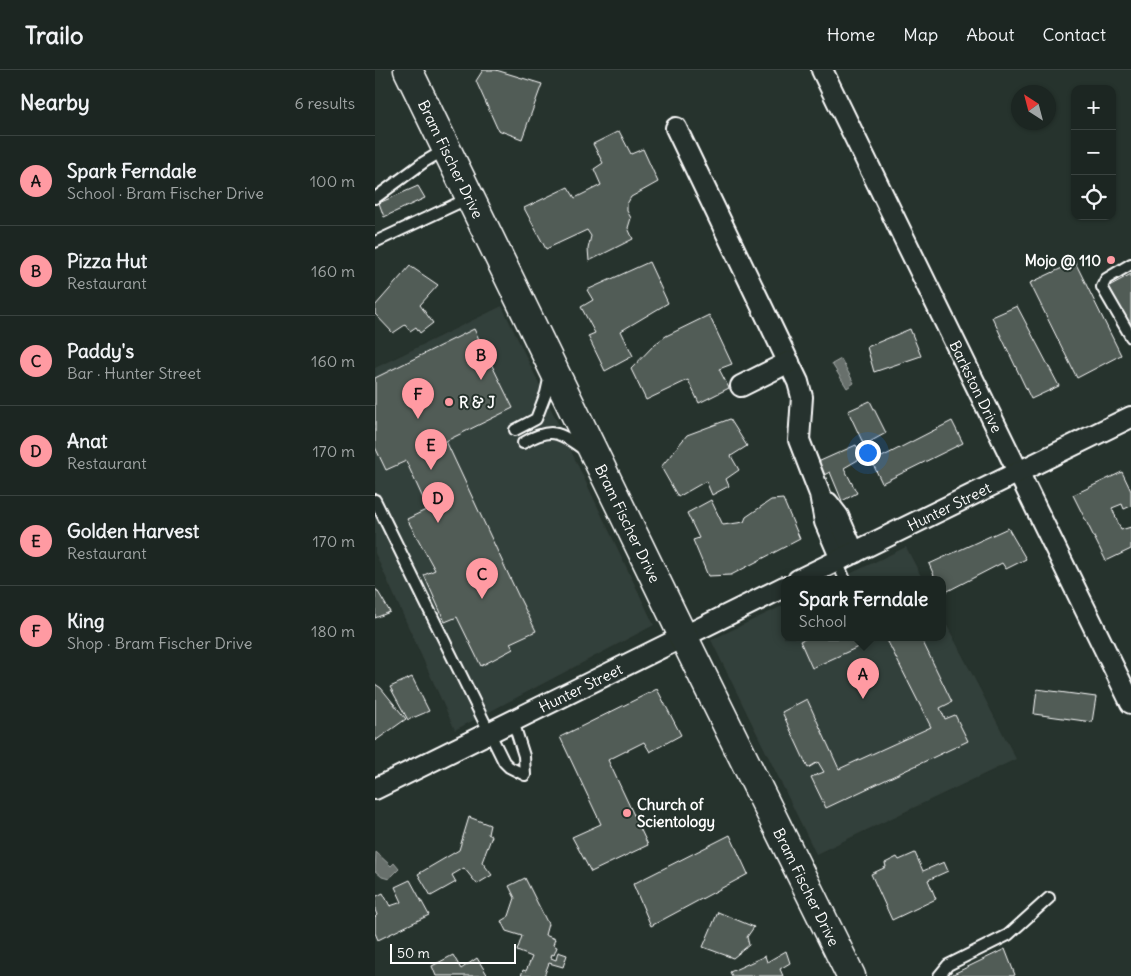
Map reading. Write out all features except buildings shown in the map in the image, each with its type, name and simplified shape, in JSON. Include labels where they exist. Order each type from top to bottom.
[{"type":"main road","name":"Bram Fischer Drive","points":[[408,70],[683,636],[851,976]]},
{"type":"street","name":"Barkston Drive","points":[[822,70],[1131,703]]},
{"type":"street","points":[[675,128],[799,382],[802,397],[799,440],[820,494],[825,522],[844,558]]},
{"type":"street","points":[[741,386],[789,362]]},
{"type":"street","name":"Hunter Street","points":[[806,576],[1131,417]]},
{"type":"street","name":"Hunter Street","points":[[375,789],[781,588]]},
{"type":"lane","points":[[375,198],[424,162],[447,149]]},
{"type":"lane","points":[[375,242],[470,197]]},
{"type":"lane","points":[[1131,264],[1106,279],[1102,287],[1131,337]]},
{"type":"lane","points":[[515,430],[535,419],[546,393],[552,364]]},
{"type":"lane","points":[[523,443],[544,432],[556,434],[576,444],[600,463]]},
{"type":"lane","points":[[375,500],[504,762],[509,767],[525,775],[524,756],[513,721]]},
{"type":"lane","points":[[844,558],[845,576]]},
{"type":"lane","points":[[939,976],[948,965],[1008,935],[1049,898]]},
{"type":"shaded area","points":[[502,306],[654,625],[455,730],[375,553],[375,368]]},
{"type":"shaded area","points":[[841,359],[854,383],[847,388],[832,364]]},
{"type":"shaded area","points":[[906,547],[921,576],[845,576]]},
{"type":"shaded area","points":[[781,606],[781,641],[946,641],[946,624],[1016,759],[816,854],[711,640]]},
{"type":"shaded area","points":[[376,852],[391,866],[394,863],[399,869],[389,879],[382,877],[375,871]]},
{"type":"place","name":"Mojo @ 110","points":[[1111,260]]},
{"type":"place","name":"Pizza Hut","points":[[481,380]]},
{"type":"place","name":"R & J","points":[[449,402]]},
{"type":"place","name":"King","points":[[418,419]]},
{"type":"place","name":"Golden Harvest","points":[[431,470]]},
{"type":"place","name":"Anat","points":[[438,523]]},
{"type":"place","name":"Paddy's","points":[[482,599]]},
{"type":"place","name":"Spark Ferndale","points":[[863,699]]},
{"type":"place","name":"Church of Scientology","points":[[627,813]]}]
